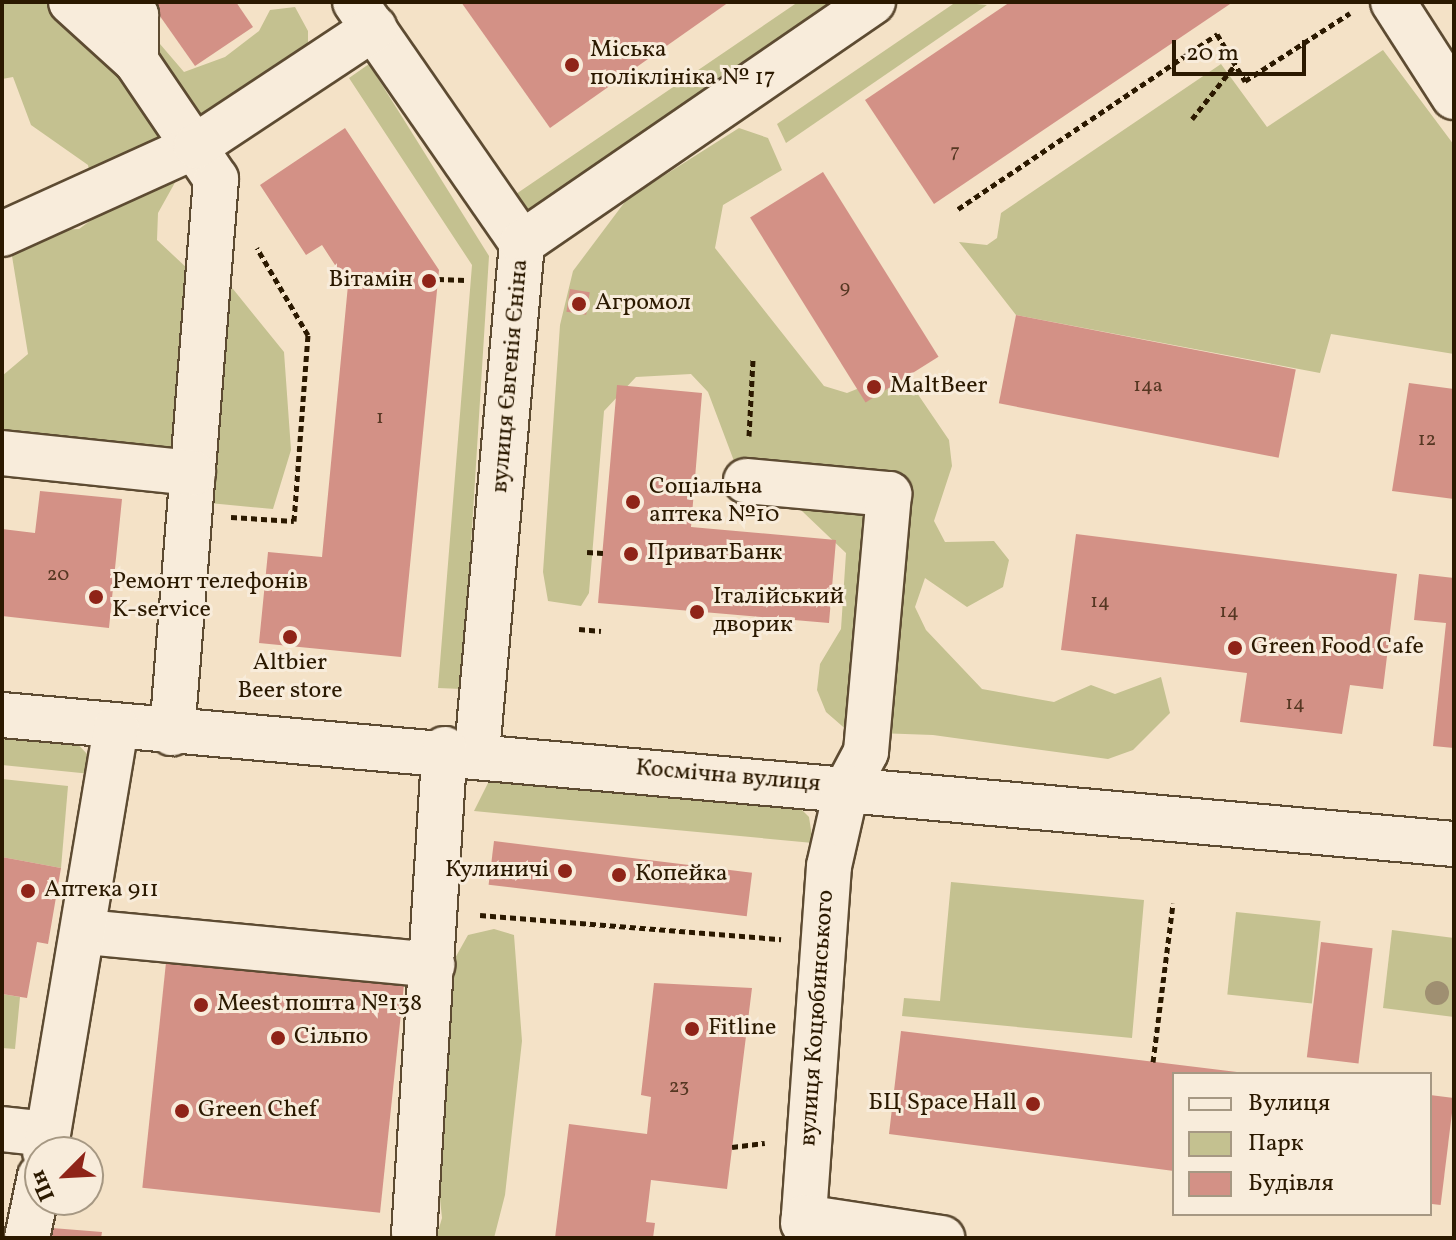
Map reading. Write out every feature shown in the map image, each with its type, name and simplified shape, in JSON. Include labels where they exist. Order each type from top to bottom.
[{"type":"street","points":[[71,2],[136,61],[216,179],[172,733]]},
{"type":"street","points":[[127,2],[136,15],[136,61]]},
{"type":"street","points":[[522,243],[873,2]]},
{"type":"street","points":[[1374,6],[1454,97]]},
{"type":"street","points":[[2,234],[196,146],[364,15]]},
{"type":"street","name":"вулиця Євгенія Єніна","points":[[364,15],[522,243],[461,750],[436,911],[414,1235]]},
{"type":"street","points":[[2,453],[191,494]]},
{"type":"street","name":"вулиця Коцюбинського","points":[[746,481],[889,494],[866,752],[847,787],[829,866],[811,1231]]},
{"type":"street","name":"Космічна вулиця","points":[[2,715],[172,733],[461,750],[1454,844]]},
{"type":"street","points":[[48,1136],[85,932],[116,727]]},
{"type":"street","points":[[85,932],[432,965]]},
{"type":"street","points":[[2,1129],[24,1136]]},
{"type":"street","points":[[27,1238],[32,1216]]},
{"type":"street","points":[[811,1231],[942,1238]]},
{"type":"path","points":[[958,209],[1217,34],[1245,81],[1374,6]]},
{"type":"path","points":[[1192,119],[1235,65]]},
{"type":"path","points":[[191,494],[294,521],[308,335],[255,244]]},
{"type":"path","points":[[438,279],[466,280]]},
{"type":"path","points":[[746,481],[753,359]]},
{"type":"path","points":[[587,552],[603,553]]},
{"type":"path","points":[[579,629],[601,631]]},
{"type":"path","points":[[1153,1062],[1173,903]]},
{"type":"path","points":[[436,911],[790,940]]},
{"type":"path","points":[[732,1147],[749,1150]]},
{"type":"green space","points":[[2,2],[124,2],[184,72],[225,57],[259,31],[270,10],[295,7],[308,31],[308,45],[187,161],[158,213],[157,240],[189,270],[233,289],[284,352],[291,450],[273,509],[178,500],[158,481],[2,444],[2,376],[28,354],[11,250],[54,230],[79,229],[98,215],[88,165],[31,125],[13,77],[2,79]]},
{"type":"green space","points":[[798,2],[830,2],[518,217],[445,115],[457,108],[516,194]]},
{"type":"green space","points":[[956,2],[987,5],[786,143],[777,124]]},
{"type":"green space","points":[[1383,50],[1454,145],[1454,354],[1331,334],[1320,373],[1016,315],[959,242],[987,245],[997,238],[1001,213],[1221,64],[1267,127]]},
{"type":"green space","points":[[369,64],[489,256],[462,689],[438,688],[472,265],[349,78]]},
{"type":"green space","points":[[739,128],[768,138],[782,170],[723,205],[715,248],[824,386],[847,393],[902,371],[949,440],[952,466],[934,521],[945,542],[994,541],[1009,560],[1003,587],[967,607],[925,578],[915,607],[926,630],[982,689],[1054,702],[1091,685],[1115,694],[1161,677],[1170,713],[1133,750],[1108,759],[933,735],[849,732],[826,712],[817,690],[820,664],[841,629],[846,553],[781,491],[740,477],[708,392],[691,374],[636,377],[604,411],[589,593],[581,606],[548,601],[543,572],[560,325],[573,271],[627,199]]},
{"type":"green space","points":[[2,733],[74,740],[88,755],[91,774],[2,765]]},
{"type":"green space","points":[[502,778],[798,806],[809,817],[813,843],[474,811],[488,783]]},
{"type":"green space","points":[[2,779],[68,786],[61,868],[2,857]]},
{"type":"green space","points":[[951,882],[1144,900],[1132,1038],[902,1016],[904,998],[940,1001]]},
{"type":"green space","points":[[1236,912],[1321,921],[1312,1003],[1227,995]]},
{"type":"green space","points":[[494,929],[514,935],[522,1041],[505,1195],[494,1238],[436,1238],[442,1218],[430,1104],[445,976],[468,935]]},
{"type":"green space","points":[[1392,930],[1454,938],[1454,1017],[1383,1008]]},
{"type":"green space","points":[[2,994],[20,997],[15,1049],[2,1048]]},
{"type":"building","points":[[150,2],[236,2],[253,27],[195,66]]},
{"type":"building","name":"Міська поліклініка № 17","points":[[461,2],[729,2],[550,128]]},
{"type":"building","points":[[1010,2],[1233,2],[934,204],[865,100]]},
{"type":"building","points":[[345,128],[439,270],[401,657],[259,643],[268,552],[322,557],[348,285],[322,245],[306,255],[260,185]]},
{"type":"building","points":[[823,172],[939,357],[866,402],[750,218]]},
{"type":"building","name":"Агромол","points":[[570,289],[590,292],[586,315],[566,312]]},
{"type":"building","points":[[1016,315],[1296,369],[1279,458],[999,403]]},
{"type":"building","points":[[1409,383],[1454,389],[1454,499],[1392,491]]},
{"type":"building","points":[[617,385],[702,393],[691,527],[836,540],[829,623],[598,603]]},
{"type":"building","points":[[40,491],[122,499],[109,628],[2,616],[2,529],[35,533]]},
{"type":"building","points":[[1076,534],[1397,574],[1383,689],[1350,685],[1342,734],[1240,722],[1247,673],[1061,650]]},
{"type":"building","points":[[1419,574],[1454,578],[1454,748],[1433,746],[1446,623],[1414,620]]},
{"type":"building","points":[[494,841],[752,873],[747,916],[489,885]]},
{"type":"building","points":[[2,857],[61,868],[48,944],[37,942],[27,998],[2,994]]},
{"type":"building","points":[[1321,942],[1373,948],[1358,1063],[1307,1057]]},
{"type":"building","name":"Сільпо","points":[[167,953],[405,978],[380,1213],[142,1188]]},
{"type":"building","points":[[654,983],[752,988],[727,1189],[651,1180],[646,1222],[655,1223],[653,1238],[555,1238],[569,1124],[647,1134],[651,1097],[641,1095]]},
{"type":"building","name":"БЦ Space Hall","points":[[901,1031],[1237,1072],[1172,1072],[1172,1171],[889,1134]]},
{"type":"building","points":[[1432,1095],[1454,1098],[1441,1205],[1432,1204]]},
{"type":"building","points":[[52,1228],[102,1232],[101,1238],[52,1238]]},
{"type":"place","name":"Міська поліклініка № 17","points":[[572,65]]},
{"type":"place","name":"Вітамін","points":[[429,281]]},
{"type":"place","name":"Агромол","points":[[579,304]]},
{"type":"place","name":"MaltBeer","points":[[874,387]]},
{"type":"place","name":"Соціальна аптека №10","points":[[633,502]]},
{"type":"place","name":"ПриватБанк","points":[[631,554]]},
{"type":"place","name":"Ремонт телефонів K-service","points":[[96,597]]},
{"type":"place","name":"Італійський дворик","points":[[697,612]]},
{"type":"place","name":"Altbier Beer store","points":[[290,637]]},
{"type":"place","name":"Green Food Cafe","points":[[1235,648]]},
{"type":"place","name":"Кулиничі","points":[[565,871]]},
{"type":"place","name":"Копейка","points":[[619,875]]},
{"type":"place","name":"Аптека 911","points":[[28,891]]},
{"type":"place","name":"Meest пошта №138","points":[[201,1005]]},
{"type":"place","name":"Fitline","points":[[692,1029]]},
{"type":"place","name":"Сільпо","points":[[278,1038]]},
{"type":"place","name":"БЦ Space Hall","points":[[1033,1104]]},
{"type":"place","name":"Green Chef","points":[[182,1111]]}]
